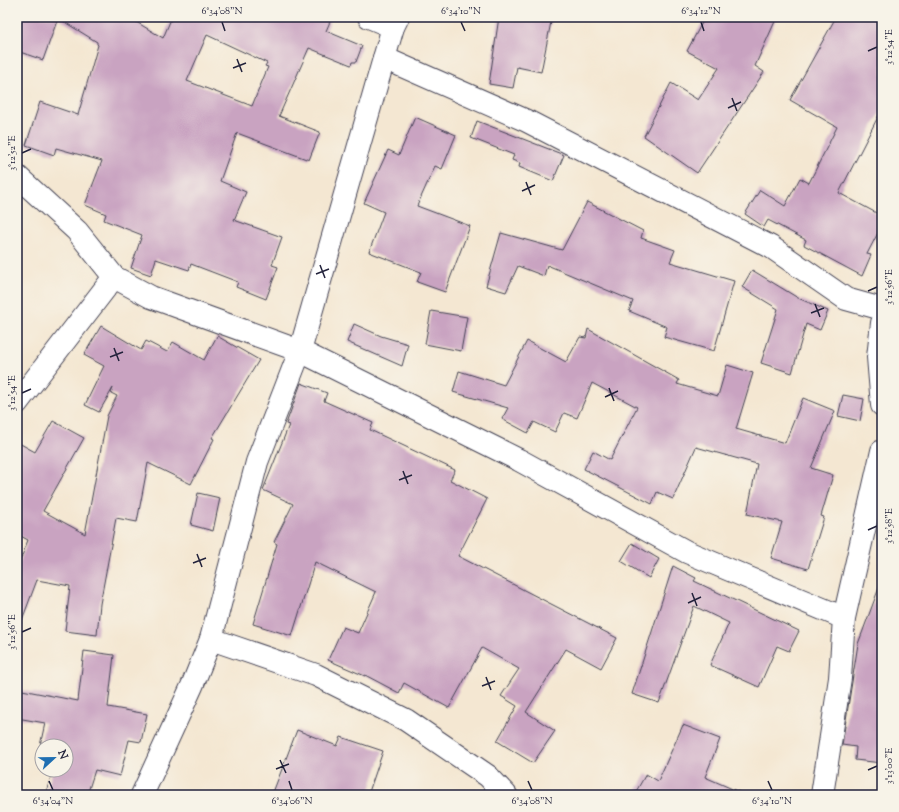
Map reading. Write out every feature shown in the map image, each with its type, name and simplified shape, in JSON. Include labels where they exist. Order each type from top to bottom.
[{"type":"street","points":[[142,795],[192,686],[211,639],[257,462],[300,351],[395,22],[369,17]]},
{"type":"street","points":[[384,58],[527,121],[771,247],[846,299],[882,309]]},
{"type":"street","points":[[17,176],[77,231],[114,277],[151,296],[300,351],[519,460],[687,552],[844,618]]},
{"type":"street","points":[[17,403],[114,277]]},
{"type":"street","points":[[882,323],[878,357],[882,405]]},
{"type":"street","points":[[822,795],[840,678],[844,618],[882,451]]},
{"type":"street","points":[[211,639],[316,675],[406,720],[488,776],[506,795]]},
{"type":"building","points":[[17,17],[128,17],[163,38],[171,19],[167,17],[332,17],[326,31],[362,46],[356,62],[352,62],[351,65],[309,48],[279,116],[320,132],[309,160],[237,133],[220,181],[246,192],[234,220],[282,237],[272,265],[278,267],[266,299],[236,287],[238,282],[191,264],[189,270],[156,259],[151,275],[131,268],[142,235],[104,220],[106,214],[85,205],[102,161],[56,148],[54,155],[26,145],[40,102],[78,115],[98,45],[97,42],[58,18],[43,60],[17,51]],"holes":[[[207,35],[267,63],[265,66],[268,67],[252,106],[187,81]]]},
{"type":"building","points":[[499,17],[552,17],[541,72],[517,67],[513,88],[489,84]]},
{"type":"building","points":[[705,17],[777,17],[755,66],[764,72],[697,173],[644,136],[671,83],[698,100],[719,68],[687,51]]},
{"type":"building","points":[[836,17],[882,17],[882,109],[839,193],[882,216],[882,225],[867,254],[871,255],[862,276],[804,245],[806,240],[768,220],[764,227],[745,214],[760,190],[785,206],[800,178],[809,183],[837,127],[790,100]]},
{"type":"building","points":[[415,117],[456,135],[442,169],[435,166],[417,206],[470,226],[445,292],[417,282],[421,272],[369,252],[384,212],[364,203],[388,150],[399,155]]},
{"type":"building","points":[[477,121],[564,155],[553,181],[519,167],[520,163],[512,160],[514,155],[471,138]]},
{"type":"building","points":[[587,202],[643,231],[641,238],[675,250],[670,262],[734,281],[714,351],[664,337],[667,327],[629,311],[633,301],[547,265],[544,276],[518,266],[506,292],[486,286],[501,233],[562,250]]},
{"type":"building","points":[[752,270],[798,298],[828,311],[820,330],[806,324],[792,373],[761,363],[778,309],[742,287]]},
{"type":"building","points":[[431,311],[467,317],[461,351],[425,344]]},
{"type":"building","points":[[354,324],[381,336],[408,344],[402,366],[347,342]]},
{"type":"building","points":[[101,326],[141,350],[146,341],[167,352],[173,342],[204,360],[217,336],[259,360],[212,438],[214,439],[191,484],[148,463],[137,522],[116,518],[100,604],[97,635],[65,631],[70,586],[37,580],[19,628],[17,628],[17,569],[28,540],[17,534],[17,442],[35,452],[53,421],[84,438],[43,511],[85,534],[107,416],[117,396],[111,393],[113,388],[99,412],[85,405],[104,366],[84,355]]},
{"type":"building","points":[[588,329],[679,380],[677,384],[718,396],[727,365],[753,373],[736,429],[785,443],[803,398],[835,411],[811,468],[833,475],[821,516],[824,517],[808,569],[771,558],[782,522],[747,514],[757,464],[696,447],[673,499],[657,492],[652,504],[584,469],[593,451],[610,460],[637,407],[592,383],[577,418],[564,413],[555,432],[534,422],[528,433],[502,419],[508,408],[453,392],[459,371],[504,385],[527,341],[566,362],[580,337],[586,338]]},
{"type":"building","points":[[301,383],[327,393],[324,401],[373,423],[370,430],[455,470],[450,480],[487,499],[458,556],[617,638],[601,668],[566,649],[526,712],[555,731],[533,763],[497,741],[517,706],[501,696],[519,669],[482,648],[449,708],[404,683],[399,693],[365,675],[328,660],[343,627],[358,633],[376,592],[315,562],[292,636],[253,624],[277,544],[274,542],[293,504],[263,490],[289,425],[286,424]]},
{"type":"building","points":[[843,395],[864,399],[860,421],[838,416]]},
{"type":"building","points":[[198,493],[220,498],[213,531],[191,525]]},
{"type":"building","points":[[632,543],[659,559],[649,578],[621,561]]},
{"type":"building","points":[[673,566],[696,578],[694,581],[799,631],[789,651],[777,646],[759,687],[710,665],[729,623],[694,606],[659,703],[632,694]]},
{"type":"building","points":[[880,585],[882,585],[882,763],[855,760],[856,747],[842,745],[858,644]]},
{"type":"building","points":[[84,651],[114,655],[108,707],[147,714],[141,742],[129,740],[120,776],[95,770],[87,795],[45,795],[50,778],[74,778],[74,738],[42,738],[45,723],[17,718],[17,689],[78,701]]},
{"type":"building","points":[[683,725],[720,739],[705,777],[746,795],[634,795],[646,774],[658,781]]},
{"type":"building","points":[[297,730],[337,746],[341,737],[383,751],[368,795],[272,795]]}]
